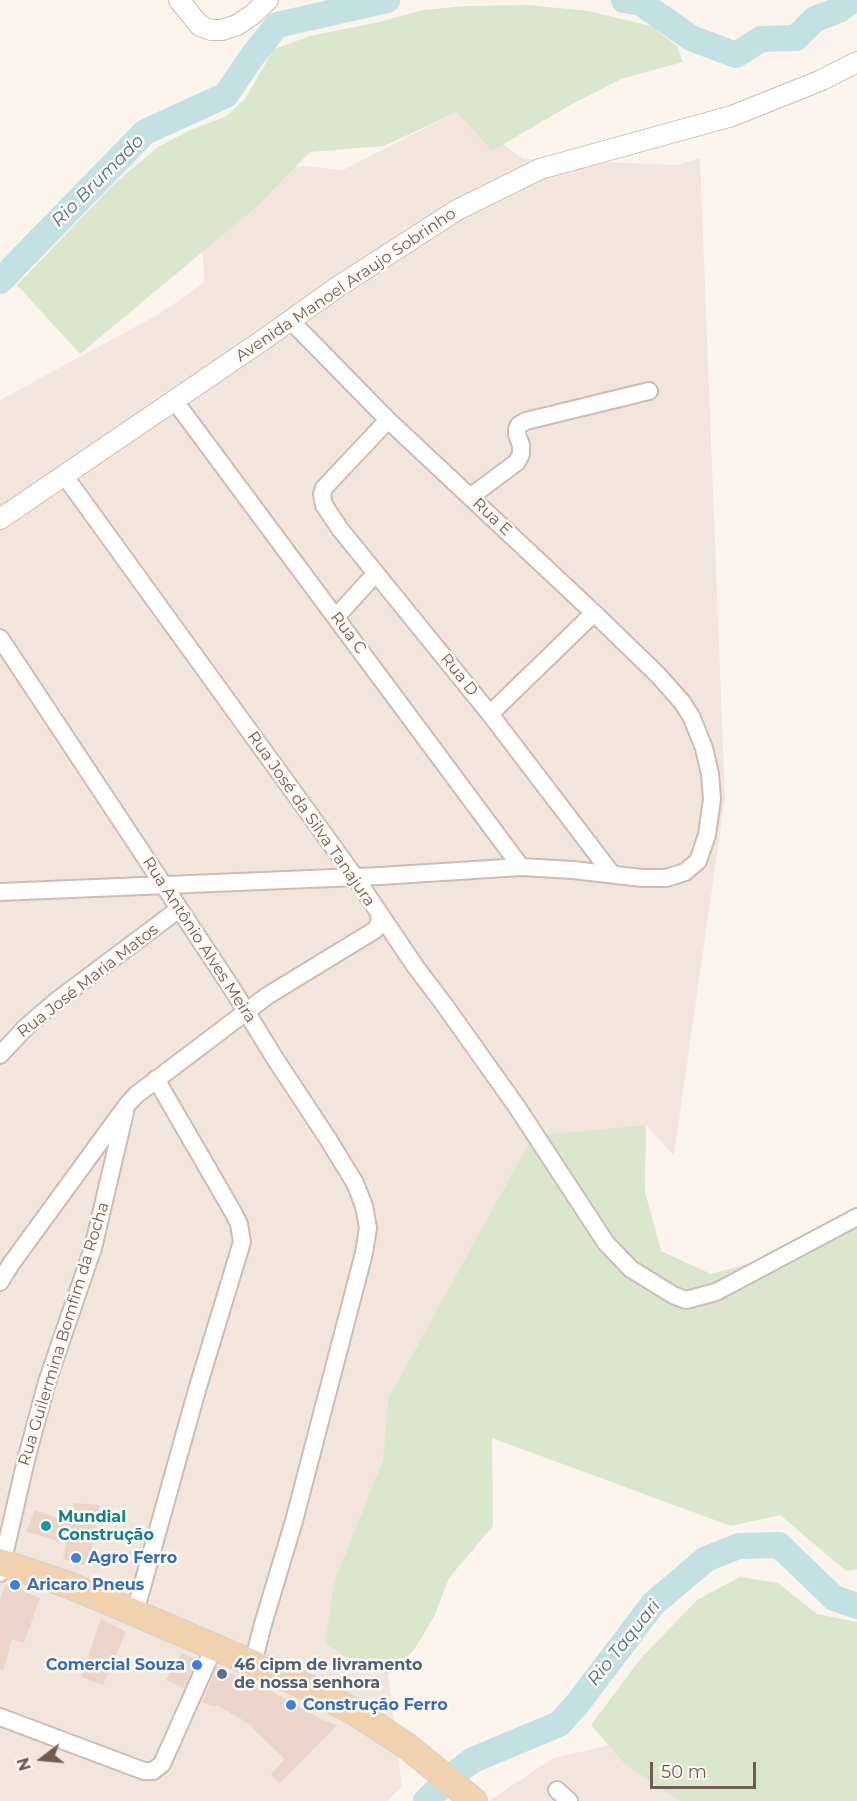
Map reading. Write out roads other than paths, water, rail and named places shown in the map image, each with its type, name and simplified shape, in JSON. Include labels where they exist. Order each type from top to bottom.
[{"type":"main road","points":[[1,1566],[66,1584],[135,1612],[253,1663],[355,1712],[399,1740],[473,1801]]},
{"type":"street","points":[[179,0],[200,26],[211,30],[222,30],[237,25],[268,0]]},
{"type":"street","name":"Avenida Manoel Araujo Sobrinho","points":[[0,519],[336,288],[457,210],[540,170],[732,116],[822,80],[857,62]]},
{"type":"street","name":"Rua E","points":[[0,892],[355,877],[521,867],[642,878],[666,878],[686,872],[698,861],[707,835],[712,799],[710,774],[704,748],[691,716],[682,702],[658,675],[594,613],[388,420],[290,320]]},
{"type":"street","points":[[470,497],[517,462],[521,454],[517,435],[519,425],[526,421],[649,391]]},
{"type":"street","name":"Rua C","points":[[174,400],[521,867]]},
{"type":"street","name":"Rua D","points":[[388,420],[324,488],[322,494],[324,505],[340,529],[490,714],[612,874]]},
{"type":"street","name":"Rua José da Silva Tanajura","points":[[64,475],[355,877],[379,915],[556,1165],[606,1243],[631,1269],[673,1295],[686,1300],[716,1292],[857,1217]]},
{"type":"street","points":[[336,617],[376,573]]},
{"type":"street","points":[[490,714],[594,613]]},
{"type":"street","name":"Rua Antônio Alves Meira","points":[[0,638],[85,764],[328,1138],[355,1184],[364,1206],[368,1228],[364,1253],[294,1521],[262,1624],[253,1663]]},
{"type":"street","name":"Rua José Maria Matos","points":[[0,1055],[26,1027],[55,1002],[179,909]]},
{"type":"street","points":[[0,1282],[127,1105],[156,1079],[246,1011],[287,983],[375,930],[380,922],[379,915]]},
{"type":"street","points":[[135,1612],[196,1390],[242,1242],[239,1224],[233,1212],[156,1079]]},
{"type":"street","name":"Rua Guilermina Bomfim da Rocha","points":[[1,1566],[47,1382],[93,1248],[127,1105]]},
{"type":"street","points":[[0,1717],[144,1771],[153,1771],[162,1764],[214,1647]]},
{"type":"waterway","name":"Rio Brumado","points":[[0,281],[145,132],[226,95],[277,25],[387,0]]},
{"type":"waterway","name":"Rio Brumado","points":[[624,0],[641,3],[691,38],[736,55],[761,39],[796,38],[815,19],[839,10],[852,0]]},
{"type":"waterway","name":"Rio Taquari","points":[[426,1801],[473,1760],[559,1724],[578,1703],[653,1604],[706,1559],[739,1546],[779,1545],[834,1598],[857,1606]]},
{"type":"place","name":"Mundial Construção","points":[[46,1526]]},
{"type":"place","name":"Agro Ferro","points":[[76,1558]]},
{"type":"place","name":"Aricaro Pneus","points":[[15,1585]]},
{"type":"place","name":"Comercial Souza","points":[[197,1665]]},
{"type":"place","name":"46 cipm de livramento de nossa senhora","points":[[222,1674]]},
{"type":"place","name":"Construção Ferro","points":[[291,1705]]}]
